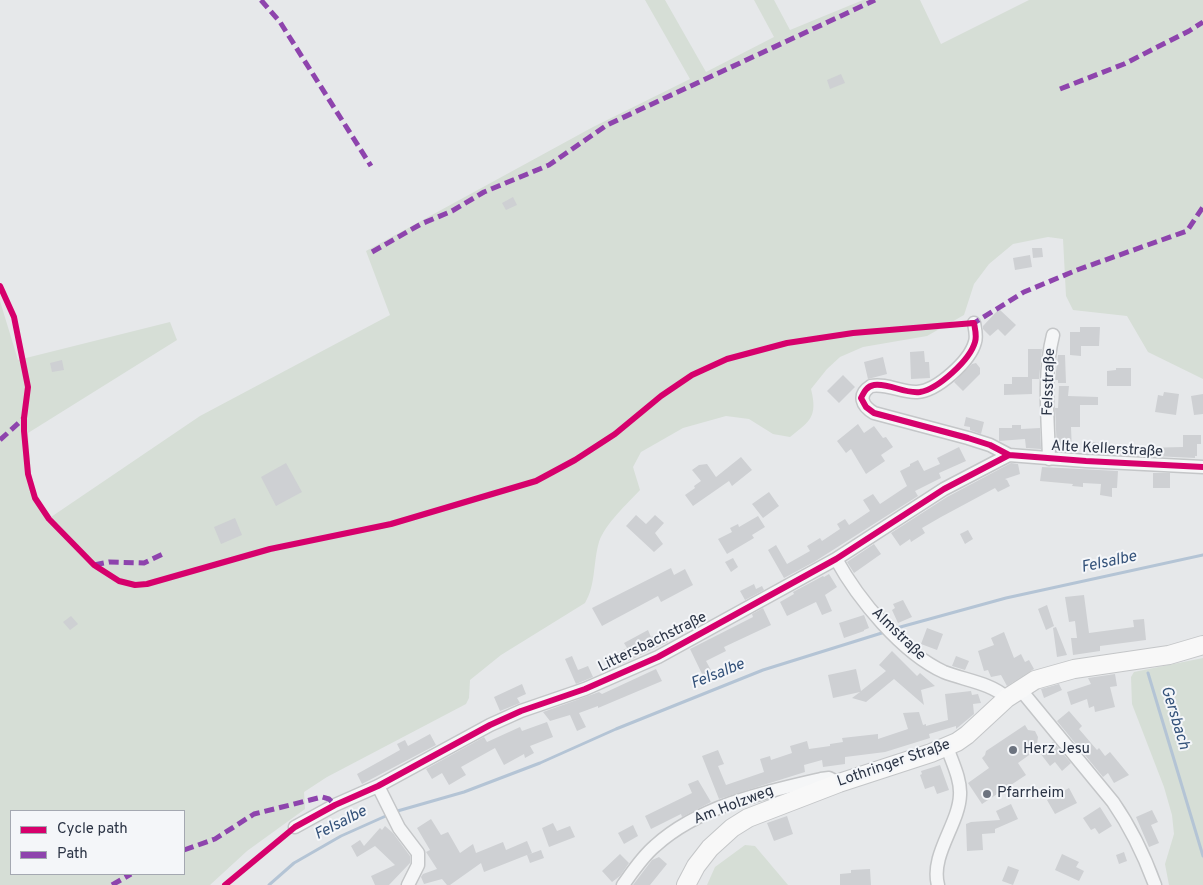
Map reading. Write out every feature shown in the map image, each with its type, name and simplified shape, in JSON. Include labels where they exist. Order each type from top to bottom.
[{"type":"main road","name":"Lothringer Straße","points":[[686,885],[696,866],[710,848],[732,828],[748,818],[839,783],[947,747],[967,735],[1014,693],[1036,680],[1061,672],[1097,665],[1169,655],[1203,645]]},
{"type":"street","points":[[974,323],[976,338],[974,344],[969,354],[950,375],[920,392],[910,392],[883,385],[871,386],[863,393],[863,403],[874,413],[968,438],[990,445],[1009,455]]},
{"type":"street","name":"Felsstraße","points":[[1049,459],[1048,386],[1050,344],[1053,335]]},
{"type":"street","name":"Alte Kellerstraße","points":[[1009,455],[1158,466],[1203,466]]},
{"type":"street","name":"Littersbachstraße","points":[[295,827],[334,805],[378,786],[490,725],[521,711],[602,682],[658,657],[836,559],[944,489],[1009,455]]},
{"type":"street","name":"Almstraße","points":[[836,559],[858,594],[890,630],[931,665],[952,675],[992,688],[1002,694],[1014,693]]},
{"type":"street","points":[[1014,693],[1113,802],[1126,820],[1155,885]]},
{"type":"street","points":[[938,885],[936,872],[939,859],[960,796],[959,786],[947,747]]},
{"type":"street","name":"Am Holzweg","points":[[623,885],[644,857],[655,846],[697,818],[771,791],[829,778],[839,783]]},
{"type":"street","points":[[378,786],[399,828],[415,848],[419,857],[418,865],[408,885]]},
{"type":"shaded area","points":[[645,0],[665,0],[706,72],[774,37],[754,0],[774,0],[790,30],[863,0],[920,0],[941,44],[1029,0],[1203,0],[1203,379],[1148,352],[1127,316],[1073,310],[1066,296],[1063,239],[1048,237],[1013,244],[989,264],[974,284],[964,315],[927,336],[863,347],[840,357],[827,369],[811,389],[813,412],[811,418],[790,437],[773,434],[749,419],[726,416],[683,428],[641,452],[633,467],[640,490],[617,514],[602,535],[597,550],[591,589],[585,603],[501,655],[470,680],[469,698],[466,704],[327,777],[304,792],[305,809],[247,851],[210,885],[0,885],[0,301],[18,360],[170,322],[177,340],[28,433],[31,477],[37,497],[51,517],[200,416],[390,315],[366,251],[593,127],[690,79]]},
{"type":"shaded area","points":[[1203,658],[1203,885],[1169,885],[1165,864],[1174,834],[1172,815],[1164,787],[1132,704],[1131,677],[1134,672]]},
{"type":"shaded area","points":[[745,845],[755,846],[788,885],[707,885],[715,867]]},
{"type":"building","points":[[841,74],[845,83],[830,89],[827,80]]},
{"type":"building","points":[[513,197],[517,205],[506,210],[502,203]]},
{"type":"building","points":[[1032,248],[1042,248],[1043,257],[1033,258]]},
{"type":"building","points":[[1030,255],[1032,267],[1015,270],[1013,258]]},
{"type":"building","points":[[999,309],[1016,325],[1005,336],[998,329],[990,336],[983,329],[983,326]]},
{"type":"building","points":[[1080,327],[1100,327],[1099,346],[1081,346],[1081,356],[1070,355],[1070,332],[1080,332]]},
{"type":"building","points":[[1028,349],[1042,349],[1039,379],[1032,379],[1032,394],[1004,395],[1004,384],[1012,384],[1012,377],[1028,377]]},
{"type":"building","points":[[924,351],[925,362],[929,362],[930,378],[911,379],[910,352]]},
{"type":"building","points":[[1058,355],[1065,355],[1066,383],[1058,383],[1058,380],[1055,380]]},
{"type":"building","points":[[883,357],[887,374],[868,379],[864,362]]},
{"type":"building","points":[[62,360],[64,370],[52,372],[50,363]]},
{"type":"building","points":[[976,363],[980,368],[980,374],[963,391],[954,382],[972,364]]},
{"type":"building","points":[[1116,368],[1131,368],[1131,386],[1107,386],[1107,371],[1116,370]]},
{"type":"building","points":[[843,375],[855,387],[839,403],[827,391]]},
{"type":"building","points":[[1059,386],[1069,386],[1068,396],[1098,397],[1098,405],[1080,405],[1080,427],[1071,427],[1072,452],[1057,451],[1055,408],[1058,408]]},
{"type":"building","points":[[1164,392],[1179,394],[1176,415],[1155,412],[1158,395],[1163,396]]},
{"type":"building","points":[[1203,394],[1203,414],[1194,415],[1191,396]]},
{"type":"building","points":[[966,417],[984,422],[981,434],[970,430],[970,427],[964,426]]},
{"type":"building","points":[[858,424],[864,433],[874,426],[883,438],[886,437],[893,447],[881,455],[885,461],[866,474],[851,449],[846,453],[837,441]]},
{"type":"building","points":[[1012,425],[1021,425],[1021,429],[1040,428],[1041,449],[1026,448],[1025,439],[999,441],[999,428],[1012,428]]},
{"type":"building","points":[[1183,435],[1201,435],[1201,444],[1197,444],[1197,456],[1195,458],[1091,453],[1092,442],[1141,448],[1183,447]]},
{"type":"building","points":[[959,447],[966,461],[939,473],[941,478],[915,491],[918,496],[814,562],[784,578],[768,550],[776,545],[787,564],[810,551],[807,546],[820,538],[822,541],[840,529],[837,524],[845,519],[849,525],[870,511],[863,500],[873,494],[880,504],[907,486],[900,471],[910,466],[910,464],[918,460],[924,471],[940,464],[937,458]]},
{"type":"building","points":[[741,457],[752,470],[732,486],[729,481],[693,506],[685,495],[701,481],[692,470],[699,465],[707,464],[716,477]]},
{"type":"building","points":[[286,463],[302,492],[276,506],[261,477]]},
{"type":"building","points":[[1011,463],[1018,464],[1020,474],[1005,479],[1010,486],[998,492],[995,488],[941,517],[922,528],[925,533],[911,542],[910,539],[900,546],[891,533],[947,497]]},
{"type":"building","points":[[1042,467],[1118,471],[1117,488],[1112,488],[1112,497],[1100,495],[1101,484],[1083,483],[1083,487],[1072,486],[1073,484],[1040,481]]},
{"type":"building","points":[[1153,473],[1170,473],[1170,488],[1153,488]]},
{"type":"building","points":[[769,492],[779,506],[763,518],[752,504]]},
{"type":"building","points":[[636,515],[646,524],[655,515],[664,523],[655,533],[663,544],[654,552],[626,526]]},
{"type":"building","points":[[758,516],[765,527],[752,535],[754,538],[727,554],[718,539],[732,532],[730,528],[738,524],[739,527]]},
{"type":"building","points":[[235,518],[242,535],[221,544],[214,527]]},
{"type":"building","points":[[968,530],[973,539],[965,544],[960,534]]},
{"type":"building","points":[[874,544],[881,554],[854,573],[847,562]]},
{"type":"building","points":[[733,558],[738,567],[731,572],[725,562]]},
{"type":"building","points":[[671,568],[674,575],[685,569],[693,585],[661,602],[658,596],[602,626],[592,608]]},
{"type":"building","points":[[829,574],[837,587],[825,595],[832,611],[822,615],[816,602],[787,616],[780,602],[794,594],[793,592]]},
{"type":"building","points":[[754,584],[756,589],[762,586],[764,590],[745,600],[740,591]]},
{"type":"building","points":[[1084,595],[1089,633],[1134,627],[1133,620],[1144,619],[1146,640],[1100,646],[1100,651],[1073,655],[1071,638],[1077,638],[1075,621],[1069,622],[1065,597]]},
{"type":"building","points":[[903,600],[912,617],[898,623],[892,610],[895,608],[893,604]]},
{"type":"building","points":[[1047,605],[1054,626],[1046,630],[1038,609]]},
{"type":"building","points":[[763,608],[771,625],[724,647],[726,651],[706,661],[712,672],[703,676],[690,649],[753,617],[752,614]]},
{"type":"building","points":[[864,615],[869,628],[844,638],[839,623]]},
{"type":"building","points":[[71,616],[78,624],[70,630],[63,622]]},
{"type":"building","points":[[1056,627],[1067,655],[1057,657],[1053,628]]},
{"type":"building","points":[[927,628],[943,634],[937,650],[921,644]]},
{"type":"building","points":[[648,630],[651,637],[663,631],[668,642],[617,666],[611,656],[627,648],[624,643]]},
{"type":"building","points":[[1004,632],[1014,658],[1021,654],[1025,662],[1029,660],[1034,669],[1007,686],[1001,675],[991,677],[988,670],[984,671],[978,651],[994,645],[991,638]]},
{"type":"building","points":[[892,651],[917,676],[920,673],[935,686],[921,690],[924,705],[894,679],[866,702],[852,698],[860,692],[833,698],[828,675],[856,669],[861,691],[886,671],[879,665]]},
{"type":"building","points":[[572,656],[578,670],[588,666],[593,677],[576,684],[565,659]]},
{"type":"building","points":[[956,656],[969,661],[965,670],[952,666]]},
{"type":"building","points":[[656,669],[662,681],[598,708],[598,706],[579,713],[586,727],[577,731],[570,715],[550,721],[543,712],[599,692],[602,694]]},
{"type":"building","points":[[1115,674],[1117,686],[1110,687],[1115,707],[1095,712],[1094,706],[1089,708],[1087,699],[1071,705],[1067,692],[1091,684],[1088,678]]},
{"type":"building","points":[[522,684],[526,694],[517,698],[520,703],[500,711],[494,697]]},
{"type":"building","points":[[1059,684],[1062,690],[1044,698],[1041,689]]},
{"type":"building","points":[[971,691],[972,695],[978,694],[981,703],[973,704],[974,714],[956,729],[956,726],[929,734],[930,738],[885,752],[845,757],[845,764],[823,767],[822,760],[804,765],[805,772],[719,799],[702,756],[718,750],[724,764],[718,766],[726,785],[764,772],[760,759],[770,756],[771,760],[792,753],[790,746],[807,741],[809,749],[843,742],[842,738],[878,734],[878,739],[908,729],[903,713],[919,712],[923,725],[926,724],[926,726],[948,720],[945,694]]},
{"type":"building","points":[[1069,711],[1082,726],[1079,729],[1097,750],[1099,748],[1105,756],[1110,752],[1129,775],[1114,783],[1108,773],[1103,777],[1057,721]]},
{"type":"building","points":[[547,722],[553,737],[530,746],[534,753],[525,758],[524,754],[504,765],[495,748],[461,767],[466,775],[449,785],[442,773],[432,779],[426,769],[484,737],[487,742],[520,727],[522,731]]},
{"type":"building","points":[[1025,725],[1028,730],[1035,731],[1038,737],[1036,750],[1018,763],[1026,775],[982,804],[968,783],[989,768],[982,758],[986,751]]},
{"type":"building","points":[[430,734],[436,745],[362,784],[357,774],[400,750],[397,744],[405,740],[408,746]]},
{"type":"building","points":[[1053,742],[1071,763],[1062,771],[1055,762],[1050,766],[1040,753]]},
{"type":"building","points":[[940,765],[949,790],[937,794],[934,786],[925,789],[920,775],[922,774],[921,771]]},
{"type":"building","points":[[698,780],[711,802],[682,817],[681,814],[651,829],[645,816],[692,793],[688,784]]},
{"type":"building","points":[[1069,788],[1077,803],[1055,814],[1047,800]]},
{"type":"building","points":[[1011,804],[1018,819],[995,829],[995,833],[982,834],[983,850],[967,851],[966,824],[1000,820],[996,811]]},
{"type":"building","points":[[1100,807],[1112,826],[1099,834],[1095,828],[1091,830],[1083,818]]},
{"type":"building","points":[[1152,810],[1158,822],[1151,825],[1159,843],[1149,847],[1136,817]]},
{"type":"building","points":[[787,816],[793,834],[774,841],[767,823]]},
{"type":"building","points":[[431,819],[441,835],[448,832],[460,853],[473,844],[476,853],[503,842],[506,850],[527,841],[532,853],[484,872],[481,863],[450,885],[447,885],[442,879],[424,884],[421,877],[423,874],[437,869],[426,852],[430,850],[417,828]]},
{"type":"building","points":[[553,823],[557,831],[570,826],[575,837],[549,847],[542,828]]},
{"type":"building","points":[[633,825],[638,836],[624,844],[618,833]]},
{"type":"building","points":[[385,826],[393,833],[410,856],[410,863],[389,885],[375,885],[371,876],[395,865],[375,846],[357,857],[351,846],[360,840],[364,846],[380,828],[382,830]]},
{"type":"building","points":[[541,850],[544,858],[530,863],[527,855]]},
{"type":"building","points":[[1124,852],[1127,861],[1119,864],[1116,855]]},
{"type":"building","points":[[620,854],[629,863],[620,876],[612,882],[602,871]]},
{"type":"building","points":[[1062,854],[1079,862],[1076,867],[1084,871],[1079,881],[1055,870]]},
{"type":"building","points":[[659,857],[667,864],[650,885],[633,885],[652,860]]},
{"type":"building","points":[[1008,866],[1019,870],[1013,885],[1002,881]]},
{"type":"building","points":[[870,869],[871,885],[840,885],[840,874],[851,873],[851,870]]},
{"type":"waterway","name":"Felsalbe","points":[[893,629],[1006,598],[1203,555]]},
{"type":"waterway","name":"Felsalbe","points":[[394,812],[464,792],[540,763],[616,729],[763,670],[885,632]]},
{"type":"waterway","name":"Gersbach","points":[[1148,673],[1203,856]]},
{"type":"waterway","name":"Felsalbe","points":[[269,885],[294,863],[341,836],[388,815]]},
{"type":"marked path","points":[[261,0],[280,22],[371,166]]},
{"type":"marked path","points":[[372,252],[421,224],[452,211],[484,192],[549,165],[607,125],[875,0]]},
{"type":"marked path","points":[[1060,89],[1124,64],[1203,22]]},
{"type":"marked path","points":[[970,323],[974,323],[1024,292],[1077,270],[1187,231],[1203,207]]},
{"type":"marked path","points":[[0,440],[24,418]]},
{"type":"marked path","points":[[94,565],[109,562],[144,563],[163,554]]},
{"type":"marked path","points":[[185,850],[215,839],[254,814],[322,797],[329,799],[335,805]]},
{"type":"marked path","points":[[112,885],[129,875]]},
{"type":"cycle path","points":[[0,286],[14,317],[28,387],[24,431],[28,474],[35,498],[49,519],[94,565],[119,581],[135,585],[147,584],[270,549],[391,524],[536,481],[575,460],[615,434],[661,396],[692,375],[727,359],[787,343],[853,333],[974,323],[976,337],[972,349],[960,365],[944,380],[920,392],[880,385],[868,388],[861,398],[866,407],[874,413],[968,438],[990,445],[1009,455],[1203,467]]},
{"type":"cycle path","points":[[225,885],[295,827],[335,805],[378,786],[490,725],[521,711],[585,689],[658,657],[836,559],[944,489],[1009,455]]},
{"type":"place","name":"Herz Jesu","points":[[1013,750]]},
{"type":"place","name":"Pfarrheim","points":[[987,794]]}]
